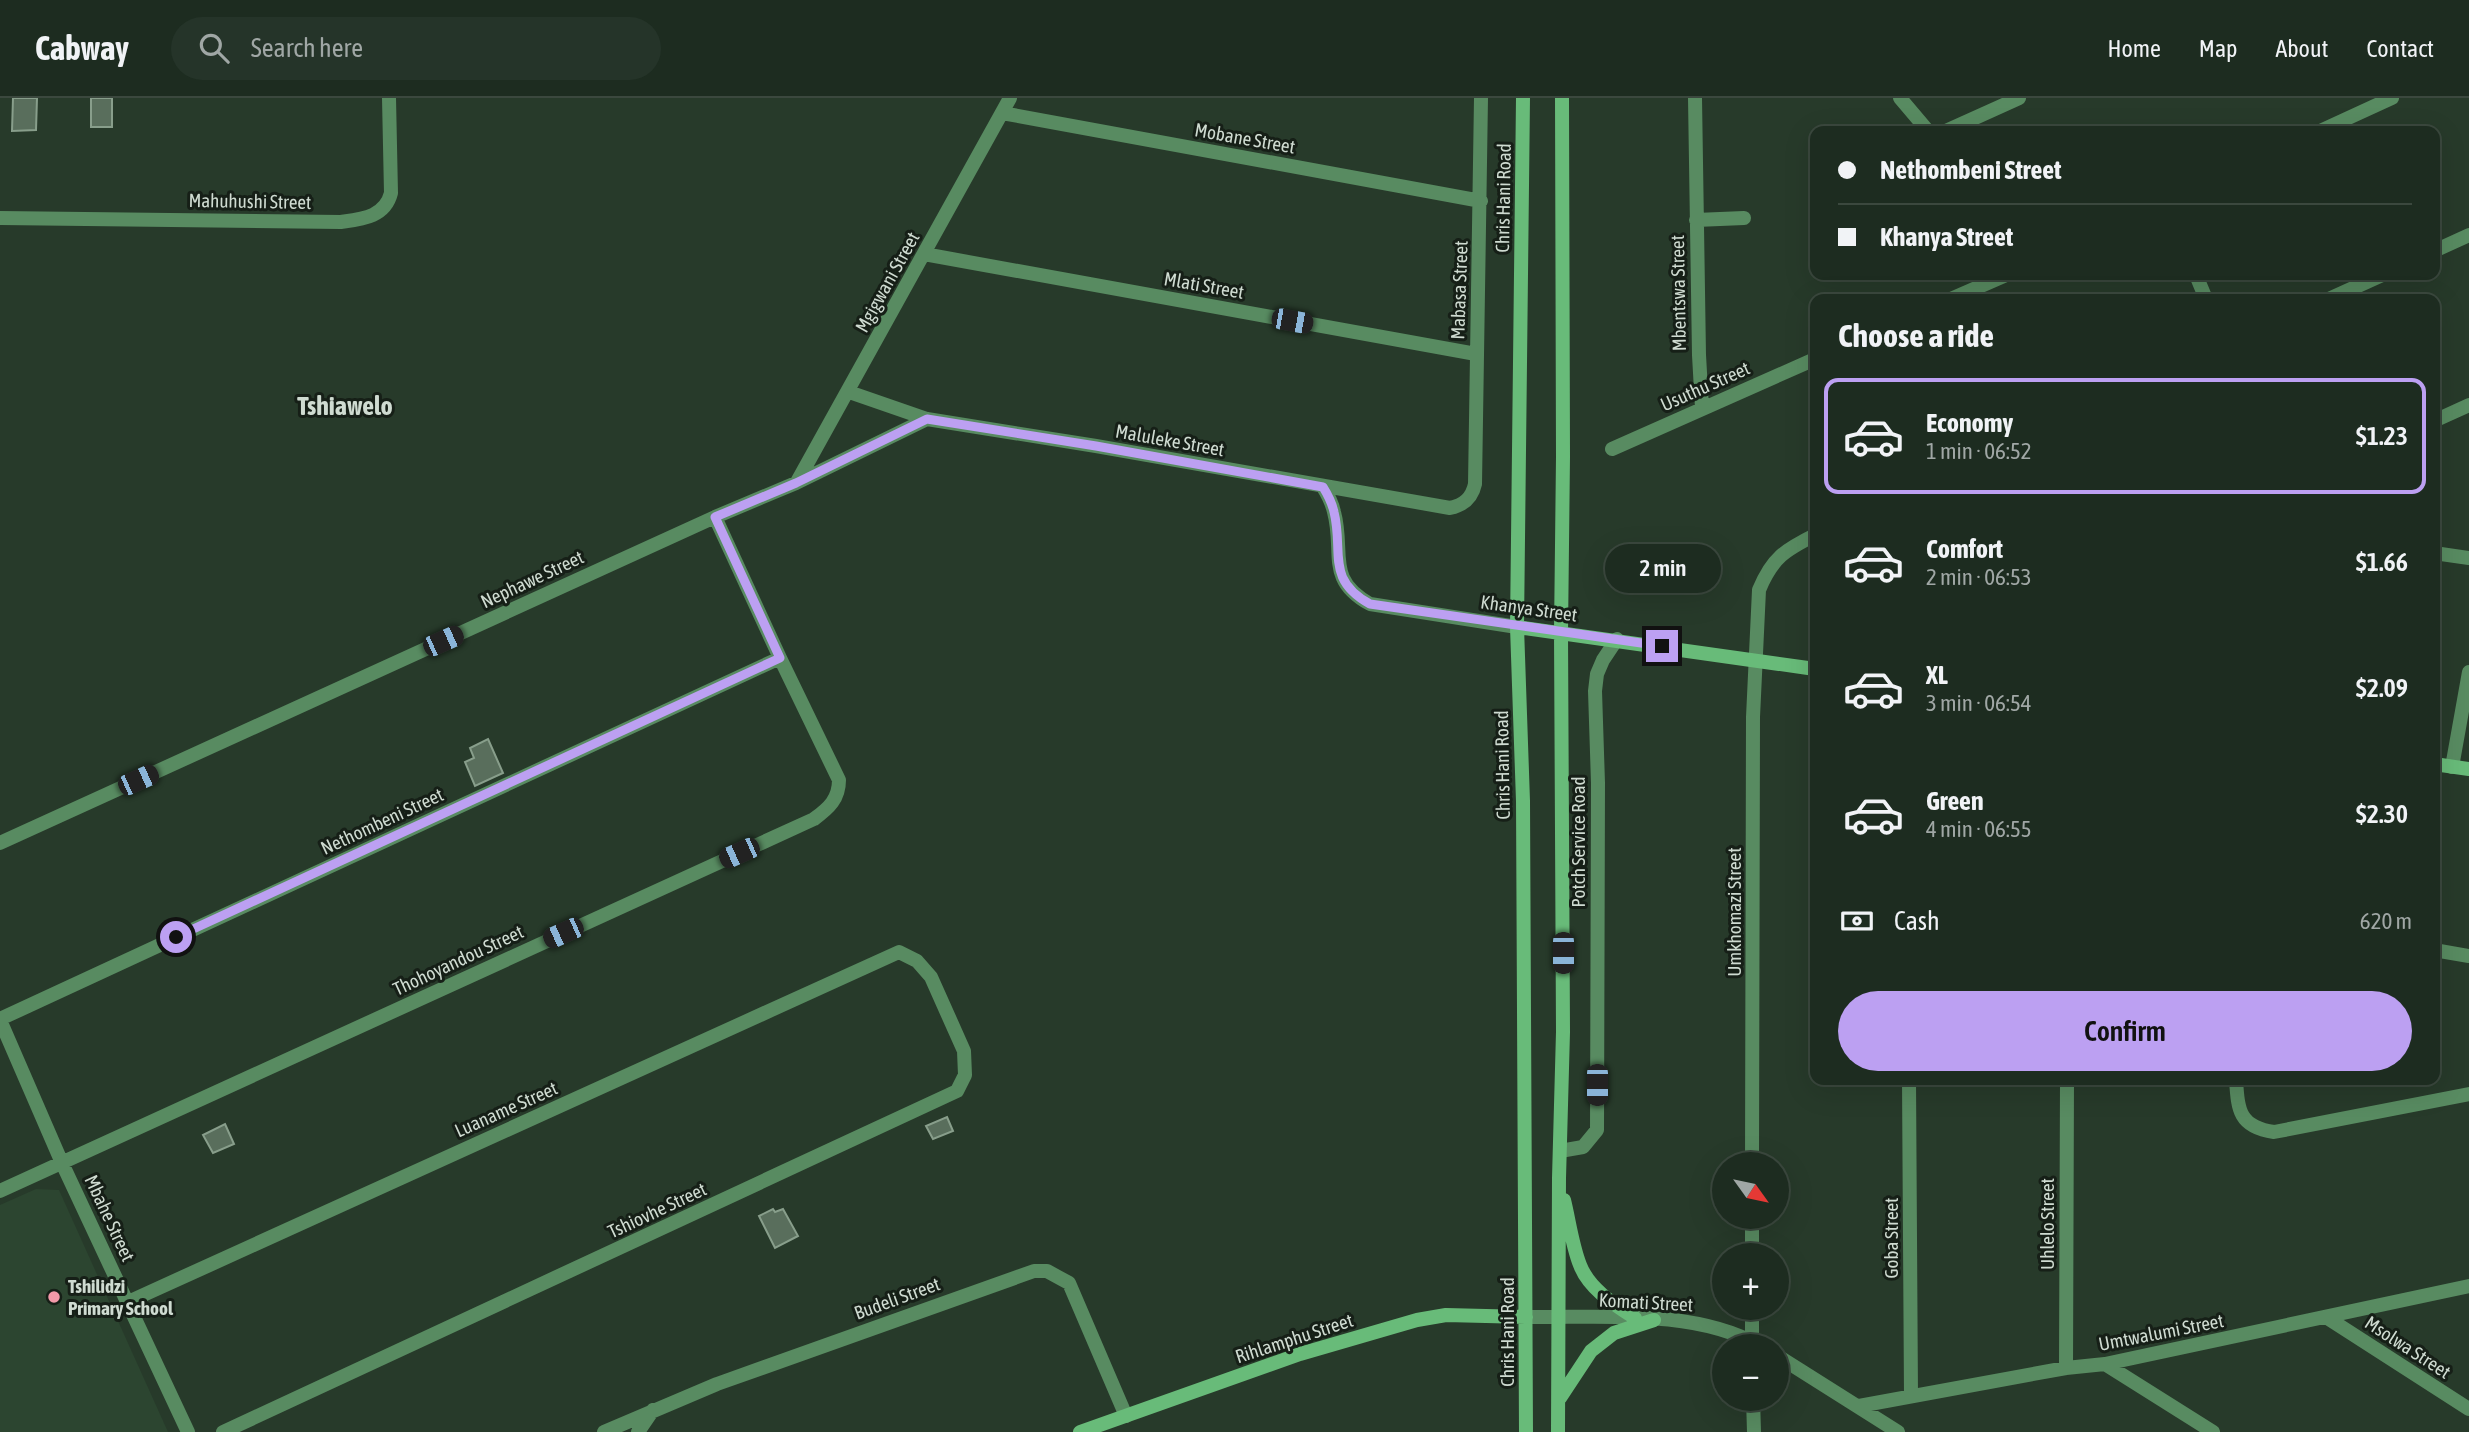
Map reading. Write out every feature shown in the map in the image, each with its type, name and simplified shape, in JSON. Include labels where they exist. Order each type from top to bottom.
[{"type":"main road","name":"Chris Hani Road","points":[[1523,98],[1517,627],[1522,801],[1526,1432]]},
{"type":"main road","points":[[1558,1432],[1559,1178],[1563,1032],[1562,98]]},
{"type":"main road","name":"Khanya Street","points":[[1517,627],[1810,668]]},
{"type":"main road","points":[[2440,765],[2469,769]]},
{"type":"main road","points":[[1559,1178],[1580,1266],[1602,1294],[1635,1318]]},
{"type":"main road","name":"Rihlamphu Street","points":[[1080,1432],[1300,1354],[1417,1320],[1446,1315],[1526,1317]]},
{"type":"main road","points":[[1558,1401],[1591,1351],[1614,1333],[1654,1320]]},
{"type":"street","name":"Mahuhushi Street","points":[[0,218],[341,222],[370,217],[386,206],[391,193],[389,98]]},
{"type":"street","name":"Mgigwani Street","points":[[796,483],[849,392],[1010,98]]},
{"type":"street","name":"Mabasa Street","points":[[1475,484],[1481,98]]},
{"type":"street","name":"Mbentswa Street","points":[[1695,98],[1702,408]]},
{"type":"street","points":[[1900,98],[1924,126]]},
{"type":"street","points":[[1957,126],[2019,98]]},
{"type":"street","points":[[2331,126],[2392,98]]},
{"type":"street","name":"Mobane Street","points":[[1002,113],[1481,201]]},
{"type":"street","name":"Mbentswa Street","points":[[1696,220],[1744,218]]},
{"type":"street","points":[[2440,248],[2469,235]]},
{"type":"street","name":"Mlati Street","points":[[924,254],[1476,354]]},
{"type":"street","points":[[1962,294],[1992,280]]},
{"type":"street","points":[[2340,294],[2371,280]]},
{"type":"street","name":"Usuthu Street","points":[[1612,449],[1810,361]]},
{"type":"street","name":"Maluleke Street","points":[[849,392],[927,419],[1450,508],[1459,506],[1468,499],[1475,484]]},
{"type":"street","points":[[2440,418],[2469,405]]},
{"type":"street","name":"Nephawe Street","points":[[0,843],[715,517],[796,483],[927,419]]},
{"type":"street","name":"Khanya Street","points":[[1323,487],[1335,514],[1338,569],[1342,580],[1359,598],[1370,604],[1517,627]]},
{"type":"street","name":"Thohoyandou Street","points":[[0,1191],[814,818],[834,801],[839,780],[715,517]]},
{"type":"street","name":"Umkhomazi Street","points":[[1752,1152],[1755,660],[1759,590],[1764,576],[1779,555],[1810,537]]},
{"type":"street","points":[[2440,554],[2469,558]]},
{"type":"street","name":"Potch Service Road","points":[[1560,1151],[1583,1147],[1597,1130],[1598,783],[1595,691],[1597,674],[1617,639]]},
{"type":"street","name":"Nethombeni Street","points":[[0,1019],[780,658]]},
{"type":"street","points":[[2452,767],[2469,672]]},
{"type":"street","points":[[2440,951],[2469,956]]},
{"type":"street","name":"Luaname Street","points":[[128,1302],[900,952]]},
{"type":"street","name":"Tshiovhe Street","points":[[223,1432],[957,1091],[965,1075],[964,1051],[931,977],[917,961],[900,952]]},
{"type":"street","name":"Mbahe Street","points":[[0,1019],[62,1163],[188,1432]]},
{"type":"street","name":"Goba Street","points":[[1909,1085],[1911,1396]]},
{"type":"street","name":"Uhlelo Street","points":[[2066,1368],[2067,1085]]},
{"type":"street","points":[[2236,1085],[2238,1111],[2256,1129],[2285,1132],[2469,1094]]},
{"type":"street","name":"Budeli Street","points":[[604,1432],[717,1384],[1034,1271],[1047,1271],[1069,1283],[1126,1416]]},
{"type":"street","name":"Umtwalumi Street","points":[[1859,1406],[2066,1368],[2105,1364],[2469,1286]]},
{"type":"street","name":"Komati Street","points":[[1526,1317],[1635,1318],[1696,1322],[1728,1334]]},
{"type":"street","name":"Msolwa Street","points":[[2326,1317],[2469,1409]]},
{"type":"street","points":[[1789,1363],[1898,1432]]},
{"type":"street","points":[[2105,1364],[2213,1432]]},
{"type":"street","points":[[638,1432],[655,1409]]},
{"type":"street","points":[[1753,1411],[1754,1432]]},
{"type":"shaded area","name":"Tshilidzi Primary School","points":[[36,1189],[59,1190],[168,1432],[0,1432],[0,1205]]},
{"type":"building","points":[[13,98],[37,98],[36,130],[12,131]]},
{"type":"building","points":[[91,98],[112,98],[112,127],[91,127]]},
{"type":"building","points":[[488,739],[503,773],[475,786],[465,762],[474,758],[470,748]]},
{"type":"building","points":[[947,1117],[953,1131],[933,1139],[926,1126]]},
{"type":"building","points":[[225,1124],[234,1144],[213,1153],[203,1135]]},
{"type":"building","points":[[773,1209],[775,1212],[783,1209],[798,1236],[775,1248],[759,1216]]},
{"type":"place","name":"Tshilidzi Primary School","points":[[54,1297]]},
{"type":"district","name":"Tshiawelo","points":[[345,406]]},
{"type":"route","points":[[176,937],[780,658],[715,517],[796,483],[927,419],[1323,487],[1335,514],[1338,569],[1342,580],[1359,598],[1370,604],[1662,646]]}]
